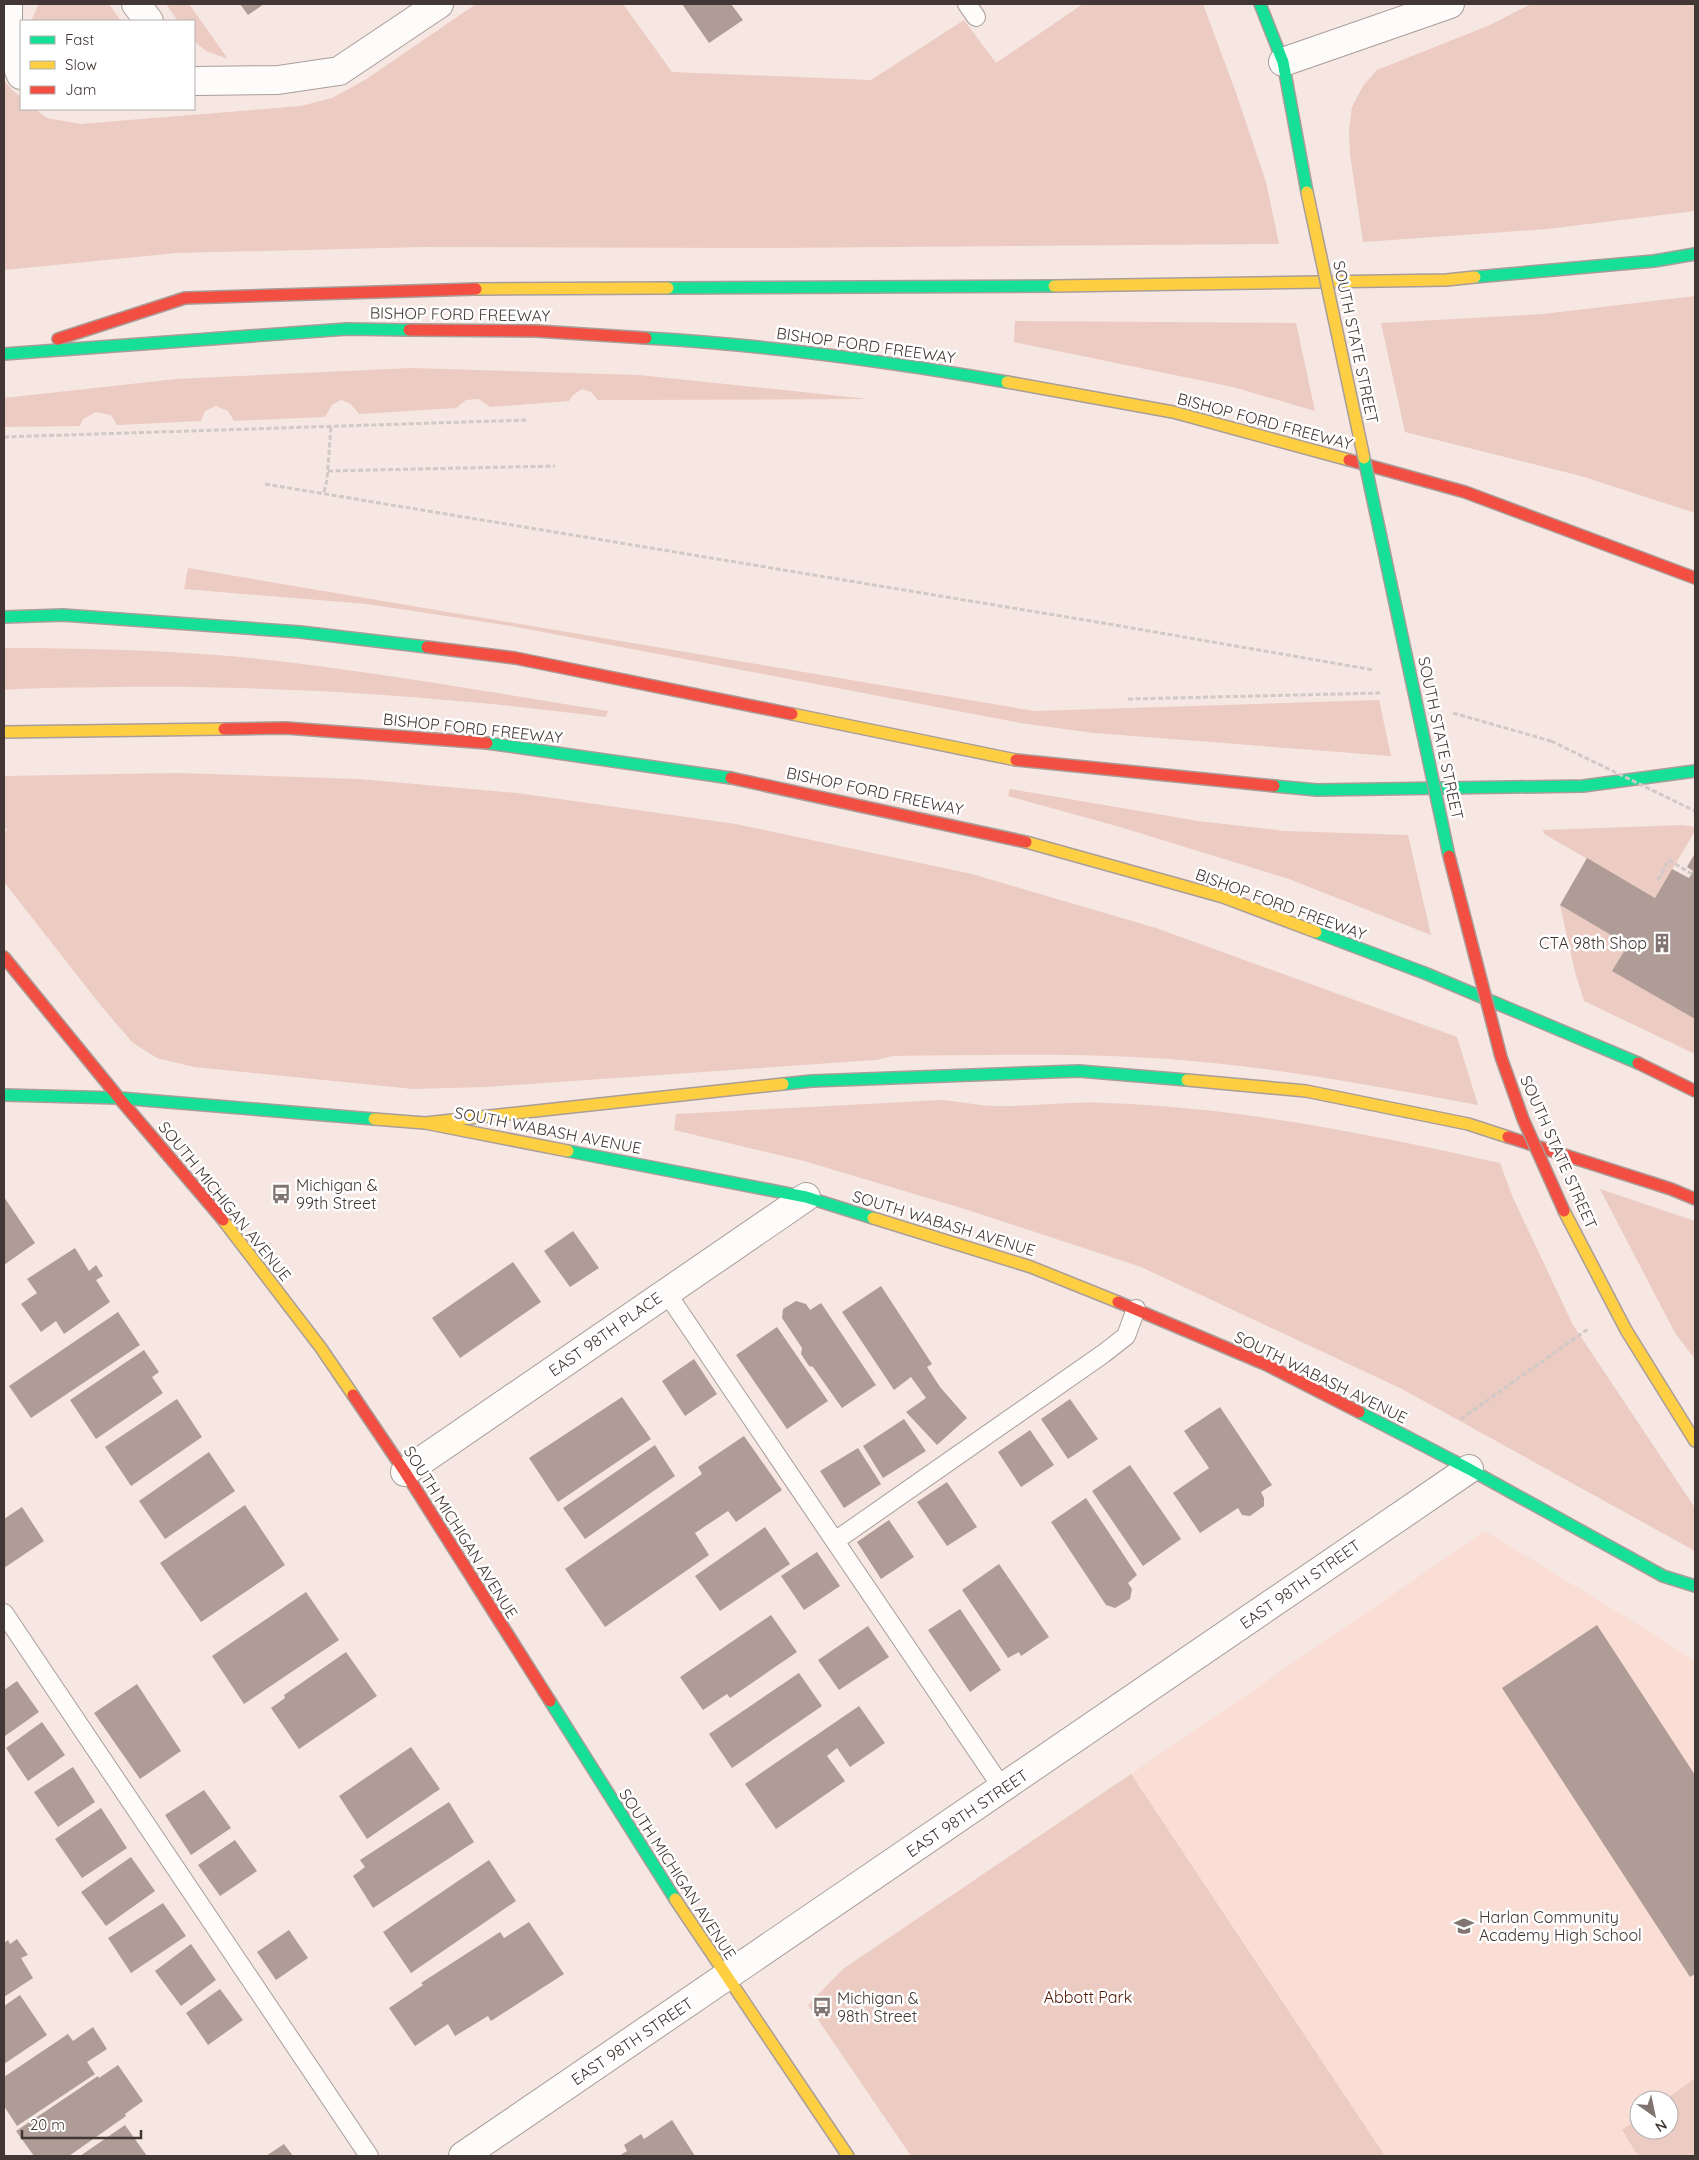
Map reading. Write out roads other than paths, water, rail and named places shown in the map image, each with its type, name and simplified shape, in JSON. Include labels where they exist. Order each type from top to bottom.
[{"type":"main road","name":"SOUTH STATE STREET","points":[[1260,4],[1283,62],[1307,192],[1457,889],[1501,1057],[1523,1119],[1564,1211],[1626,1330],[1695,1441]]},
{"type":"main road","points":[[18,352],[185,298],[434,289],[1200,285],[1446,280],[1654,261],[1695,254]]},
{"type":"main road","name":"BISHOP FORD FREEWAY","points":[[4,354],[347,329],[536,331],[734,344],[926,368],[1173,412],[1464,492],[1695,578]]},
{"type":"main road","points":[[4,617],[63,615],[300,632],[515,658],[1030,763],[1307,789],[1583,786],[1695,771]]},
{"type":"main road","name":"BISHOP FORD FREEWAY","points":[[4,732],[286,728],[481,742],[746,780],[1003,836],[1223,897],[1427,974],[1630,1059],[1695,1091]]},
{"type":"main road","name":"SOUTH MICHIGAN AVENUE","points":[[4,956],[119,1098],[238,1238],[321,1348],[405,1472],[726,1978],[848,2156]]},
{"type":"main road","points":[[424,1123],[812,1082],[1079,1071],[1306,1091],[1468,1124],[1671,1189],[1695,1199]]},
{"type":"main road","name":"SOUTH WABASH AVENUE","points":[[4,1095],[119,1098],[424,1123],[806,1197],[1031,1267],[1136,1309],[1267,1366],[1469,1469],[1663,1576],[1695,1586]]},
{"type":"street","points":[[8,4],[8,44],[20,73]]},
{"type":"street","points":[[136,4],[148,20]]},
{"type":"street","points":[[195,81],[278,80],[339,71],[439,4]]},
{"type":"street","points":[[1283,62],[1450,4]]},
{"type":"street","name":"EAST 98TH PLACE","points":[[405,1472],[806,1197]]},
{"type":"street","name":"EAST 98TH STREET","points":[[463,2156],[1469,1469]]},
{"type":"lane","points":[[666,1292],[1003,1789]]},
{"type":"lane","points":[[835,1541],[1103,1354],[1126,1336],[1136,1309]]},
{"type":"lane","points":[[4,1613],[369,2156]]},
{"type":"place","name":"CTA 98th Shop","points":[[1662,943]]},
{"type":"place","name":"Michigan & 99th Street","points":[[281,1194]]},
{"type":"place","name":"Harlan Community Academy High School","points":[[1464,1926]]},
{"type":"place","name":"Michigan & 98th Street","points":[[822,2007]]},
{"type":"park label","name":"Abbott Park","points":[[1088,1997]]}]
